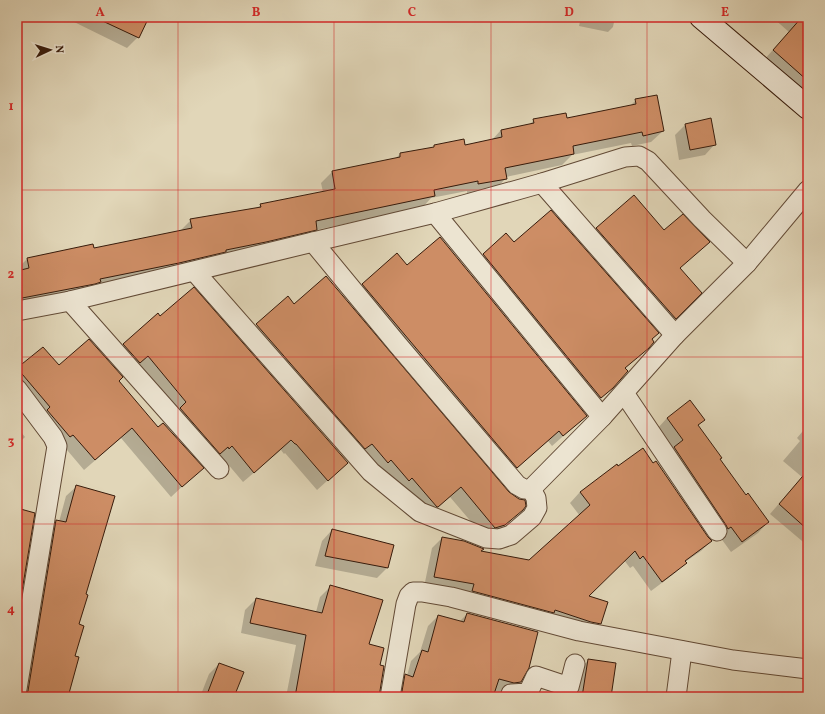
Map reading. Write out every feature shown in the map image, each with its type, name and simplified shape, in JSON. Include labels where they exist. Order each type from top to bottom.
[{"type":"street","points":[[700,17],[808,108]]},
{"type":"street","points":[[17,311],[70,301],[195,272],[435,212],[542,183],[625,157],[639,156],[648,161],[702,219],[746,263]]},
{"type":"street","points":[[542,183],[675,335]]},
{"type":"street","points":[[313,242],[517,485],[524,489],[531,489],[624,393],[675,335],[746,263],[808,190]]},
{"type":"street","points":[[435,212],[602,416]]},
{"type":"street","points":[[195,272],[371,472],[420,512],[486,538],[499,539],[511,535],[532,517],[537,508],[536,498],[531,489]]},
{"type":"street","points":[[70,301],[219,469]]},
{"type":"street","points":[[17,389],[53,437],[57,446],[17,689]]},
{"type":"street","points":[[624,393],[717,531]]},
{"type":"street","points":[[390,697],[404,612],[409,596],[413,592],[422,592],[451,598],[579,632],[733,660],[808,669]]},
{"type":"street","points":[[676,697],[682,651]]},
{"type":"street","points":[[510,697],[511,694],[528,693],[536,676],[569,687],[575,664]]},
{"type":"building","points":[[94,17],[149,17],[139,38]]},
{"type":"building","points":[[802,17],[808,17],[808,81],[773,50]]},
{"type":"building","points":[[657,95],[664,131],[643,136],[642,132],[573,146],[574,154],[505,168],[507,179],[478,184],[478,181],[434,190],[435,196],[316,221],[317,230],[226,250],[226,252],[179,263],[100,279],[101,282],[95,284],[17,299],[17,271],[29,268],[27,258],[93,244],[94,248],[192,228],[190,219],[261,207],[260,204],[335,189],[332,171],[400,157],[400,153],[434,147],[434,145],[464,139],[465,145],[502,137],[501,130],[534,123],[533,119],[566,113],[567,118],[636,104],[635,99]]},
{"type":"building","points":[[711,118],[716,145],[690,150],[685,124]]},
{"type":"building","points":[[634,195],[664,230],[683,214],[710,242],[680,268],[702,293],[676,319],[596,228]]},
{"type":"building","points":[[551,210],[659,333],[652,339],[654,342],[649,348],[625,368],[628,371],[613,388],[601,398],[483,254],[506,233],[514,242]]},
{"type":"building","points":[[440,237],[587,416],[563,436],[559,431],[517,468],[362,284],[397,253],[407,265]]},
{"type":"building","points":[[326,276],[509,492],[519,499],[525,500],[526,506],[523,510],[505,525],[495,528],[461,487],[437,507],[412,478],[409,481],[391,460],[388,463],[372,444],[365,449],[256,324],[288,296],[294,304]]},
{"type":"building","points":[[194,287],[348,463],[328,481],[291,440],[254,473],[232,446],[229,449],[228,447],[220,454],[180,408],[186,402],[148,356],[140,363],[123,344],[158,313],[160,316]]},
{"type":"building","points":[[89,339],[123,377],[119,381],[158,427],[163,423],[204,468],[182,487],[132,428],[95,460],[73,435],[70,437],[47,410],[50,407],[17,368],[43,347],[59,365]]},
{"type":"building","points":[[690,400],[705,420],[698,425],[722,458],[720,459],[746,495],[748,493],[769,522],[742,542],[731,527],[728,529],[674,447],[683,440],[667,418]]},
{"type":"building","points":[[643,448],[653,463],[656,461],[712,541],[685,561],[687,563],[662,582],[643,556],[640,559],[635,551],[589,596],[608,602],[601,624],[555,610],[554,613],[472,591],[474,584],[434,577],[442,537],[464,541],[484,549],[481,551],[529,560],[590,505],[580,492],[617,464],[618,466]]},
{"type":"building","points":[[808,470],[808,530],[779,504]]},
{"type":"building","points":[[76,485],[115,496],[86,594],[88,595],[79,624],[84,626],[75,656],[79,657],[68,697],[24,697],[28,691],[56,520],[66,522]]},
{"type":"building","points":[[17,508],[35,513],[17,621]]},
{"type":"building","points":[[332,529],[394,545],[388,568],[325,556]]},
{"type":"building","points":[[330,585],[383,600],[369,644],[384,648],[380,665],[384,666],[379,697],[295,697],[306,635],[250,623],[256,598],[322,613]]},
{"type":"building","points":[[467,613],[538,632],[529,668],[521,682],[514,683],[499,679],[493,697],[401,697],[405,674],[413,677],[422,650],[428,652],[438,615],[464,622]]},
{"type":"building","points":[[588,659],[616,663],[611,697],[582,697]]},
{"type":"building","points":[[219,663],[244,672],[234,697],[206,697]]}]
